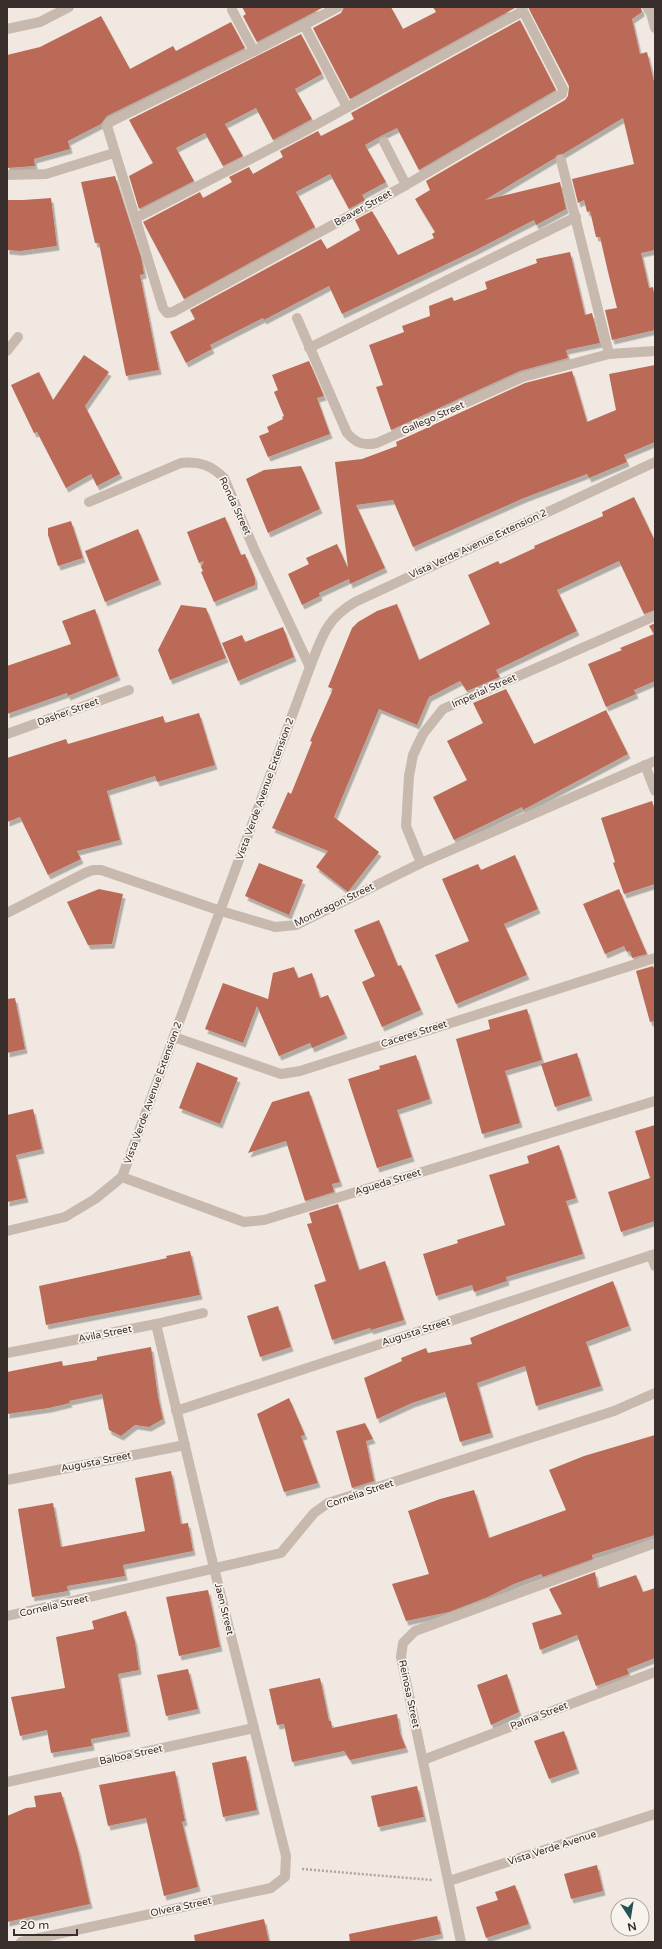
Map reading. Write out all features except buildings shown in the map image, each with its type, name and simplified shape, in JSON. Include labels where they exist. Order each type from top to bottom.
[{"type":"street","points":[[7,29],[40,22],[69,7]]},
{"type":"street","name":"Beaver Street","points":[[136,218],[347,107],[522,9],[563,89],[562,94],[406,184],[170,313],[167,313],[163,308],[136,218],[114,154],[107,129],[110,122],[254,51],[338,7]]},
{"type":"street","points":[[232,10],[254,51]]},
{"type":"street","points":[[651,10],[655,28]]},
{"type":"street","points":[[304,25],[347,107]]},
{"type":"street","points":[[384,142],[406,184]]},
{"type":"street","points":[[7,175],[46,174],[114,154]]},
{"type":"street","points":[[561,160],[609,354]]},
{"type":"street","points":[[309,348],[576,218]]},
{"type":"street","name":"Gallego Street","points":[[297,318],[347,433],[353,440],[360,444],[368,445],[377,443],[523,377],[609,354],[655,351]]},
{"type":"street","points":[[7,351],[18,337]]},
{"type":"street","name":"Ronda Street","points":[[89,502],[181,463],[194,462],[216,470],[224,478],[255,551],[310,667]]},
{"type":"street","name":"Vista Verde Avenue Extension 2","points":[[7,1231],[64,1217],[95,1199],[122,1177],[310,667],[326,628],[340,611],[655,462]]},
{"type":"street","name":"Imperial Street","points":[[420,863],[406,826],[409,776],[413,755],[423,734],[443,710],[655,616]]},
{"type":"street","name":"Dasher Street","points":[[7,734],[129,690]]},
{"type":"street","name":"Mondragon Street","points":[[7,913],[85,873],[102,870],[221,911],[275,927],[296,925],[420,863],[655,761]]},
{"type":"street","points":[[645,765],[655,791]]},
{"type":"street","name":"Caceres Street","points":[[174,1037],[281,1074],[300,1071],[655,958]]},
{"type":"street","name":"Agueda Street","points":[[122,1177],[244,1222],[264,1220],[655,1101]]},
{"type":"street","points":[[653,1254],[655,1266]]},
{"type":"street","name":"Augusta Street","points":[[176,1411],[653,1254]]},
{"type":"street","name":"Avila Street","points":[[7,1353],[156,1324],[203,1313]]},
{"type":"street","name":"Jaen Street","points":[[156,1324],[214,1568],[286,1856],[286,1868]]},
{"type":"street","name":"Cornelia Street","points":[[7,1616],[281,1553],[314,1513],[328,1503],[614,1411],[655,1393]]},
{"type":"street","name":"Augusta Street","points":[[7,1480],[185,1445]]},
{"type":"street","name":"Reinosa Street","points":[[461,1942],[401,1657],[403,1643],[415,1631],[655,1543]]},
{"type":"street","name":"Palma Street","points":[[423,1760],[655,1672]]},
{"type":"street","name":"Balboa Street","points":[[7,1782],[254,1728]]},
{"type":"street","name":"Vista Verde Avenue","points":[[448,1881],[655,1814]]},
{"type":"street","name":"Olvera Street","points":[[21,1942],[271,1888],[285,1877],[286,1868]]},
{"type":"path","points":[[286,1868],[448,1881]]}]
